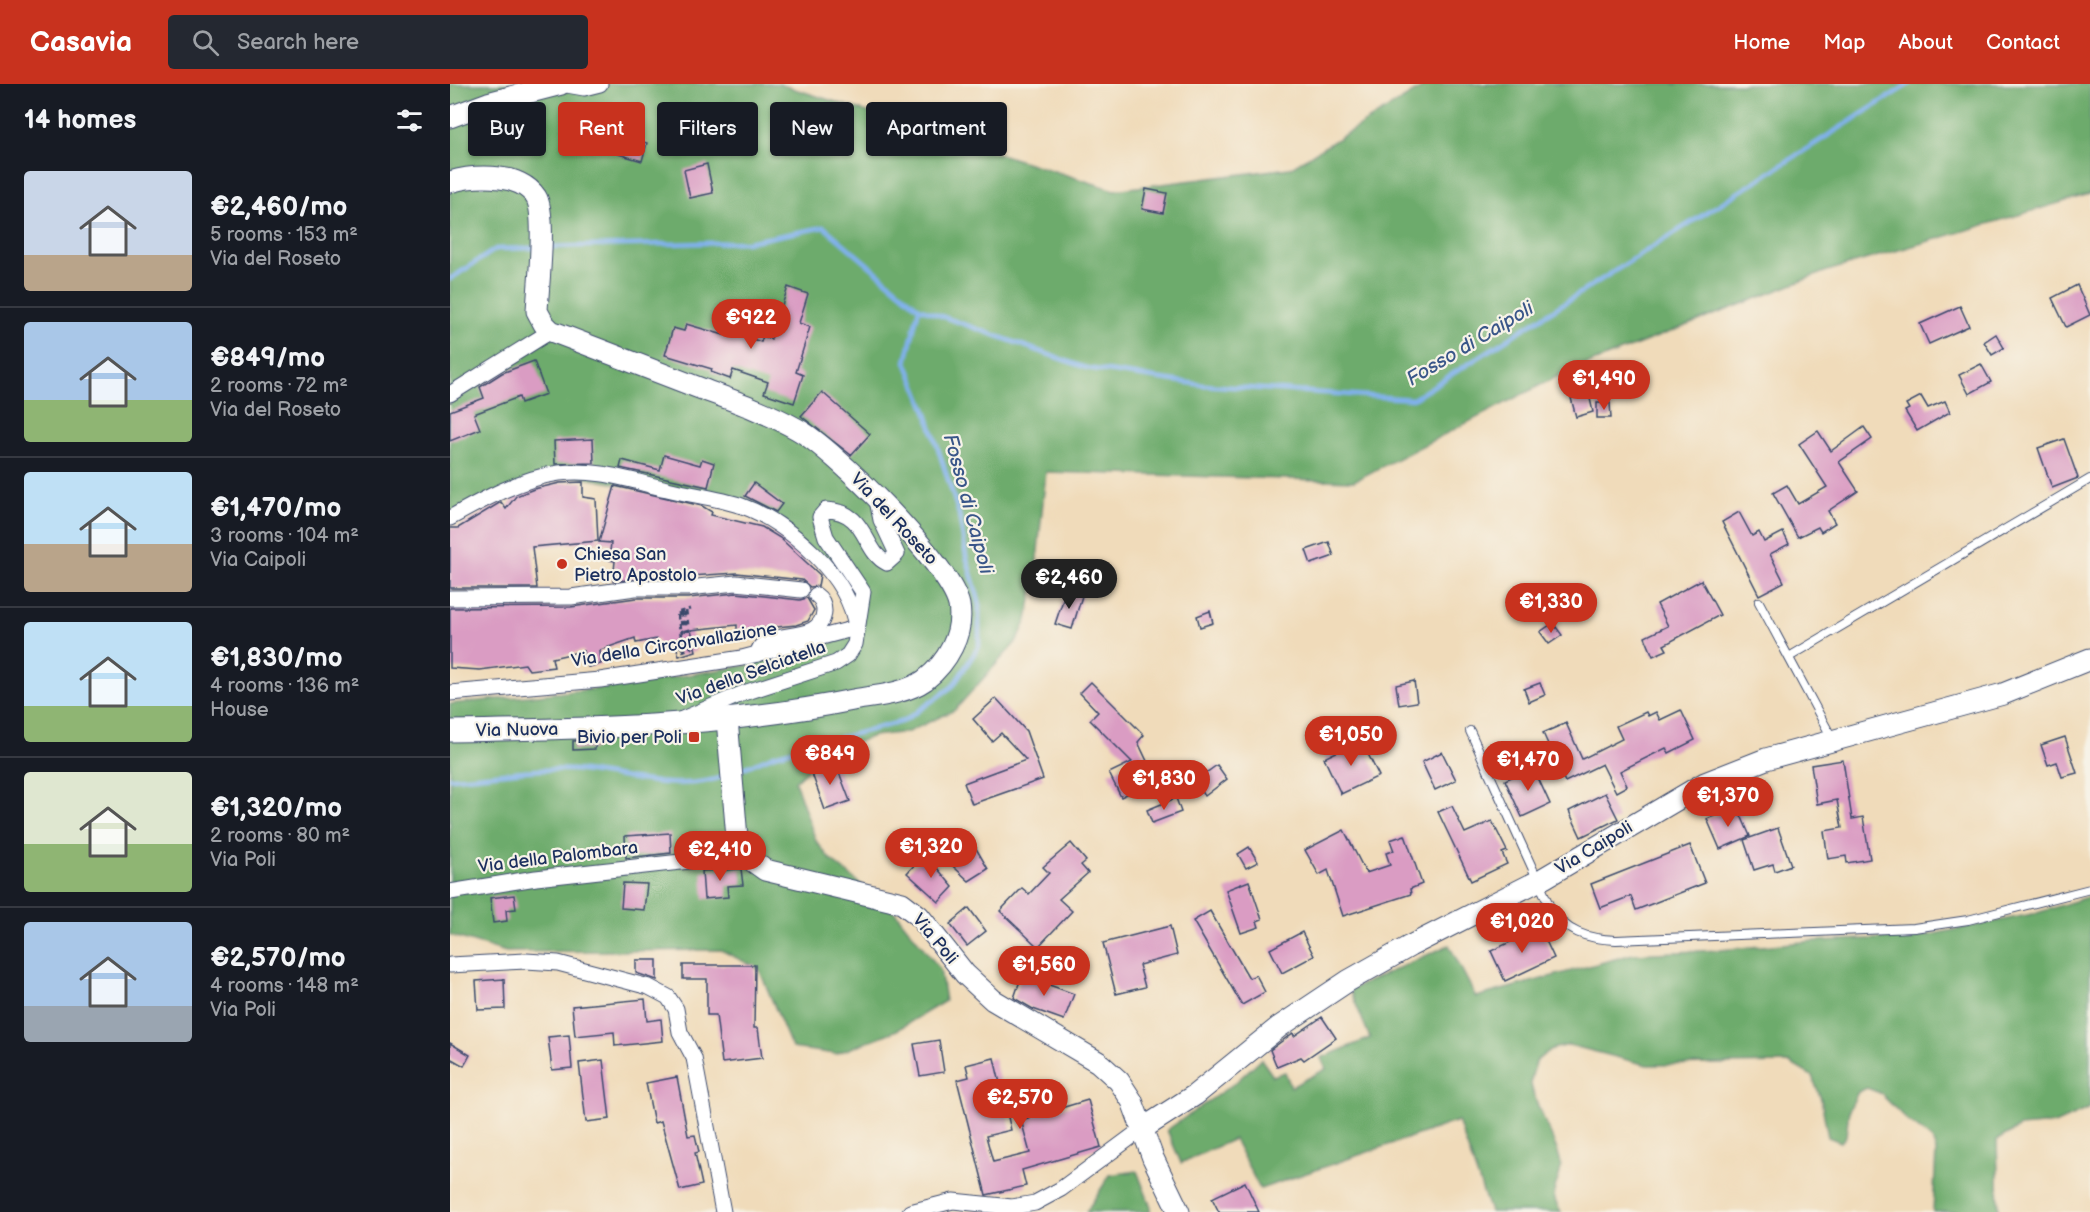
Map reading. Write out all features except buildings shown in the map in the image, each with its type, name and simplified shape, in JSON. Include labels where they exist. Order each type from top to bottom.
[{"type":"street","points":[[450,117],[502,99],[561,84],[584,88],[600,84]]},
{"type":"street","points":[[450,182],[473,177],[512,180],[532,192],[537,198],[542,215],[537,311],[551,331],[450,394]]},
{"type":"street","name":"Via del Roseto","points":[[551,331],[786,423],[825,447],[933,560],[956,596],[960,616],[959,627],[946,658],[925,680],[906,689],[838,703],[727,719]]},
{"type":"street","points":[[450,518],[531,481],[557,473],[576,472],[629,479],[742,506],[792,536],[830,570],[843,590],[856,628]]},
{"type":"street","name":"Via della Selciatella","points":[[672,723],[744,693],[841,661],[854,647],[863,592],[826,537],[820,516],[826,510],[832,510],[850,516],[864,532],[880,559],[887,563],[897,554],[881,520],[877,500]]},
{"type":"street","points":[[450,598],[571,597],[635,588],[688,588],[736,583],[801,590]]},
{"type":"street","name":"Via della Selciatella","points":[[758,654],[760,647],[767,642],[805,633],[816,627],[824,610],[820,598],[816,595]]},
{"type":"street","name":"Via della Circonvallazione","points":[[450,693],[600,680],[758,654],[856,628]]},
{"type":"street","name":"Via Caipoli","points":[[1142,1129],[1195,1095],[1267,1036],[1340,986],[1403,949],[1538,882],[1678,797],[1720,776],[1760,761],[1988,699],[2090,659]]},
{"type":"street","points":[[727,719],[728,747],[740,846]]},
{"type":"street","name":"Via Nuova","points":[[450,731],[627,728],[727,719]]},
{"type":"street","name":"Via della Palombara","points":[[450,892],[740,846]]},
{"type":"street","name":"Via Poli","points":[[740,846],[770,871],[890,899],[907,906],[933,932],[965,974],[993,1000],[1112,1073],[1130,1096],[1179,1212]]},
{"type":"street","points":[[450,965],[526,961],[558,963],[649,987],[668,997],[676,1010],[680,1032],[694,1058],[723,1212]]},
{"type":"street","points":[[910,1212],[953,1201],[1012,1207],[1035,1203],[1061,1189],[1142,1129]]},
{"type":"lane","points":[[1789,657],[2090,480]]},
{"type":"lane","points":[[1759,602],[1834,741]]},
{"type":"lane","points":[[1470,731],[1553,913],[1568,928],[1587,936],[1616,940],[1914,928],[1968,920],[2090,889]]},
{"type":"path","points":[[682,646],[677,613],[690,609]]},
{"type":"path","points":[[682,612],[686,632]]},
{"type":"green space","points":[[450,84],[779,84],[836,102],[770,102],[770,156],[854,156],[854,108],[866,112],[866,156],[1007,156],[1114,190],[1290,168],[1428,84],[2090,84],[2090,194],[1827,271],[1562,374],[1354,481],[1046,472],[1035,580],[1027,620],[1017,641],[955,710],[908,732],[873,736],[821,757],[795,781],[816,841],[830,859],[896,913],[940,969],[945,1001],[897,1030],[836,1054],[792,1048],[759,969],[721,950],[506,952],[450,935],[450,704],[613,687],[749,665],[847,638],[856,624],[830,570],[742,506],[557,473],[450,518]]},
{"type":"green space","points":[[2090,896],[2090,1108],[2054,1124],[2020,1127],[1997,1140],[1999,1212],[1933,1212],[1936,1151],[1932,1139],[1907,1120],[1880,1093],[1867,1088],[1858,1092],[1849,1110],[1846,1136],[1841,1142],[1828,1137],[1821,1099],[1812,1076],[1790,1063],[1647,1065],[1569,1045],[1552,1049],[1537,1060],[1531,1082],[1560,1160],[1554,1196],[1561,1212],[1490,1212],[1458,1121],[1260,1189],[1234,1139],[1181,1163],[1167,1130],[1236,1082],[1261,1059],[1273,1076],[1285,1072],[1291,1087],[1326,1069],[1321,1058],[1370,1038],[1350,990],[1449,945],[1476,997],[1633,954],[1720,950],[1814,941],[1919,937],[2037,913]]},
{"type":"green space","points":[[1137,1171],[1151,1207],[1150,1212],[1086,1212],[1110,1175]]},
{"type":"waterway","name":"Fosso di Caipoli","points":[[737,771],[774,755],[904,721],[953,686],[979,646],[979,601],[966,556],[959,514],[926,411],[906,362],[919,308],[1086,368],[1203,385],[1413,399],[1909,84]]},
{"type":"waterway","name":"Fosso di Caipoli","points":[[545,247],[747,242],[824,227],[919,308]]},
{"type":"waterway","name":"Fosso di Caipoli","points":[[450,279],[496,249],[534,248]]},
{"type":"waterway","name":"Fosso di Caipoli","points":[[450,778],[558,769],[671,783],[709,781],[727,775]]},
{"type":"place","name":"Chiesa San Pietro Apostolo","points":[[562,564]]},
{"type":"place","name":"Bivio per Poli","points":[[694,737]]}]
